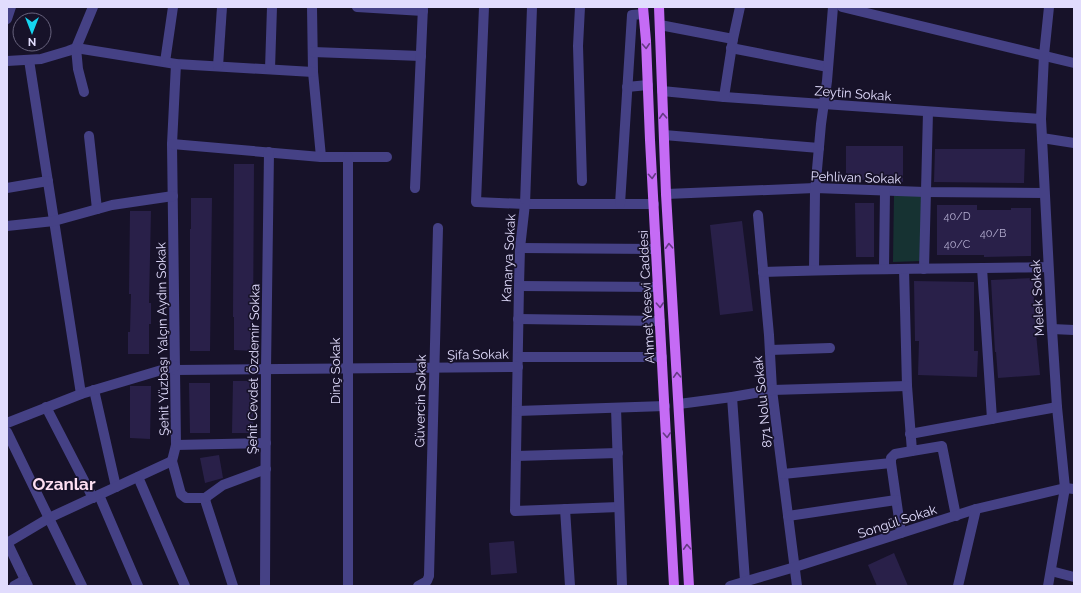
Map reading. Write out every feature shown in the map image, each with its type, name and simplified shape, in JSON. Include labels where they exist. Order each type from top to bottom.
[{"type":"main road","name":"Ahmet Yesevi Caddesi","points":[[659,7],[666,194],[689,586]]},
{"type":"main road","name":"Ahmet Yesevi Caddesi","points":[[643,11],[674,586]]},
{"type":"street","points":[[7,20],[11,7]]},
{"type":"street","points":[[84,92],[78,69],[76,48],[93,7]]},
{"type":"street","points":[[164,62],[173,7]]},
{"type":"street","points":[[218,66],[222,7]]},
{"type":"street","points":[[270,69],[272,7]]},
{"type":"street","points":[[312,7],[313,72],[321,157]]},
{"type":"street","points":[[357,7],[423,9],[415,188]]},
{"type":"street","points":[[484,7],[476,202],[525,204],[654,204]]},
{"type":"street","name":"Kanarya Sokak","points":[[532,7],[525,204],[520,248],[514,511],[565,509]]},
{"type":"street","points":[[580,7],[578,46],[582,181]]},
{"type":"street","points":[[724,97],[732,43],[740,7]]},
{"type":"street","points":[[814,270],[813,232],[815,188],[834,7]]},
{"type":"street","points":[[842,7],[865,9],[1074,63]]},
{"type":"street","name":"Melek Sokak","points":[[1048,586],[1070,488],[1057,407],[1044,193],[1041,119],[1044,55],[1049,7]]},
{"type":"street","points":[[620,204],[632,15],[643,11]]},
{"type":"street","points":[[660,25],[828,67]]},
{"type":"street","points":[[7,61],[50,57],[76,48],[176,64],[313,72]]},
{"type":"street","points":[[313,52],[421,56]]},
{"type":"street","points":[[28,60],[81,394]]},
{"type":"street","name":"Şehit Yüzbaşı Yalçın Aydın Sokak","points":[[176,64],[172,144],[176,445],[172,461],[181,494],[186,498],[205,498]]},
{"type":"street","points":[[627,88],[648,85]]},
{"type":"street","name":"Zeytin Sokak","points":[[662,91],[724,97],[1041,119]]},
{"type":"street","points":[[924,269],[928,112]]},
{"type":"street","points":[[664,135],[819,148]]},
{"type":"street","points":[[89,136],[97,209]]},
{"type":"street","points":[[1042,138],[1074,143]]},
{"type":"street","points":[[172,144],[321,157],[387,157]]},
{"type":"street","name":"Şehit Cevdet Özdemir Sokka","points":[[265,586],[269,152]]},
{"type":"street","name":"Dinç Sokak","points":[[348,157],[348,586]]},
{"type":"street","points":[[7,188],[48,181]]},
{"type":"street","name":"Pehlivan Sokak","points":[[666,194],[815,188],[925,192],[1044,193]]},
{"type":"street","points":[[884,269],[885,191]]},
{"type":"street","points":[[7,226],[54,221],[112,205],[173,196]]},
{"type":"street","name":"871 Nolu Sokak","points":[[758,215],[772,390],[797,586]]},
{"type":"street","name":"Güvercin Sokak","points":[[418,586],[427,581],[429,576],[438,228]]},
{"type":"street","points":[[520,248],[656,249]]},
{"type":"street","points":[[763,272],[1048,267]]},
{"type":"street","points":[[982,268],[992,419]]},
{"type":"street","points":[[904,269],[907,386],[912,451]]},
{"type":"street","points":[[519,286],[658,286]]},
{"type":"street","points":[[518,319],[660,321]]},
{"type":"street","points":[[1052,329],[1074,330]]},
{"type":"street","points":[[770,350],[830,348]]},
{"type":"street","name":"Şifa Sokak","points":[[7,423],[81,394],[175,368],[266,369],[434,367],[518,362],[662,357]]},
{"type":"street","points":[[679,404],[772,390],[907,386]]},
{"type":"street","points":[[94,390],[116,487]]},
{"type":"street","points":[[732,397],[744,582]]},
{"type":"street","points":[[517,411],[665,406]]},
{"type":"street","points":[[910,434],[1057,407]]},
{"type":"street","points":[[46,408],[96,496],[138,586]]},
{"type":"street","points":[[616,408],[622,586]]},
{"type":"street","points":[[939,429],[956,516]]},
{"type":"street","points":[[7,432],[82,586]]},
{"type":"street","points":[[176,445],[266,443]]},
{"type":"street","points":[[901,533],[891,458],[895,454],[942,446]]},
{"type":"street","points":[[516,456],[618,452]]},
{"type":"street","points":[[14,586],[26,583],[7,542],[49,518],[172,461]]},
{"type":"street","points":[[783,474],[891,463]]},
{"type":"street","points":[[233,586],[216,538],[205,498],[223,485],[266,469]]},
{"type":"street","points":[[138,477],[185,586]]},
{"type":"street","name":"Songül Sokak","points":[[730,586],[976,510],[1070,488]]},
{"type":"street","points":[[788,516],[896,500]]},
{"type":"street","points":[[570,586],[565,509],[619,507]]},
{"type":"street","points":[[958,586],[976,510]]},
{"type":"street","points":[[1051,571],[1074,577]]},
{"type":"green space","points":[[894,195],[922,196],[920,261],[893,262]]},
{"type":"building","points":[[846,146],[903,146],[903,182],[846,180]]},
{"type":"building","points":[[935,149],[1025,149],[1024,183],[934,182]]},
{"type":"building","points":[[234,164],[254,164],[253,329],[255,329],[255,351],[234,350]]},
{"type":"building","points":[[191,198],[212,198],[210,351],[190,351]]},
{"type":"building","points":[[855,203],[874,203],[874,257],[856,257]]},
{"type":"building","points":[[937,205],[977,205],[977,210],[1011,210],[1011,208],[1031,208],[1031,256],[984,257],[984,255],[937,255]]},
{"type":"building","points":[[130,211],[151,211],[149,303],[151,303],[151,324],[149,324],[149,354],[128,354],[131,294],[129,294]]},
{"type":"building","points":[[742,221],[753,311],[720,315],[710,225]]},
{"type":"building","points":[[1033,278],[1035,323],[1040,375],[998,378],[991,280]]},
{"type":"building","points":[[914,281],[974,282],[974,351],[978,351],[977,377],[918,375],[919,341],[915,341]]},
{"type":"building","points":[[233,381],[254,381],[253,433],[232,433]]},
{"type":"building","points":[[189,383],[210,383],[210,433],[190,433]]},
{"type":"building","points":[[130,386],[151,386],[150,439],[130,438]]},
{"type":"building","points":[[219,455],[223,478],[205,483],[200,458]]},
{"type":"building","points":[[514,541],[517,573],[491,575],[489,543]]},
{"type":"building","points":[[894,553],[908,586],[877,586],[868,565]]},
{"type":"district","name":"Ozanlar","points":[[64,484]]}]
